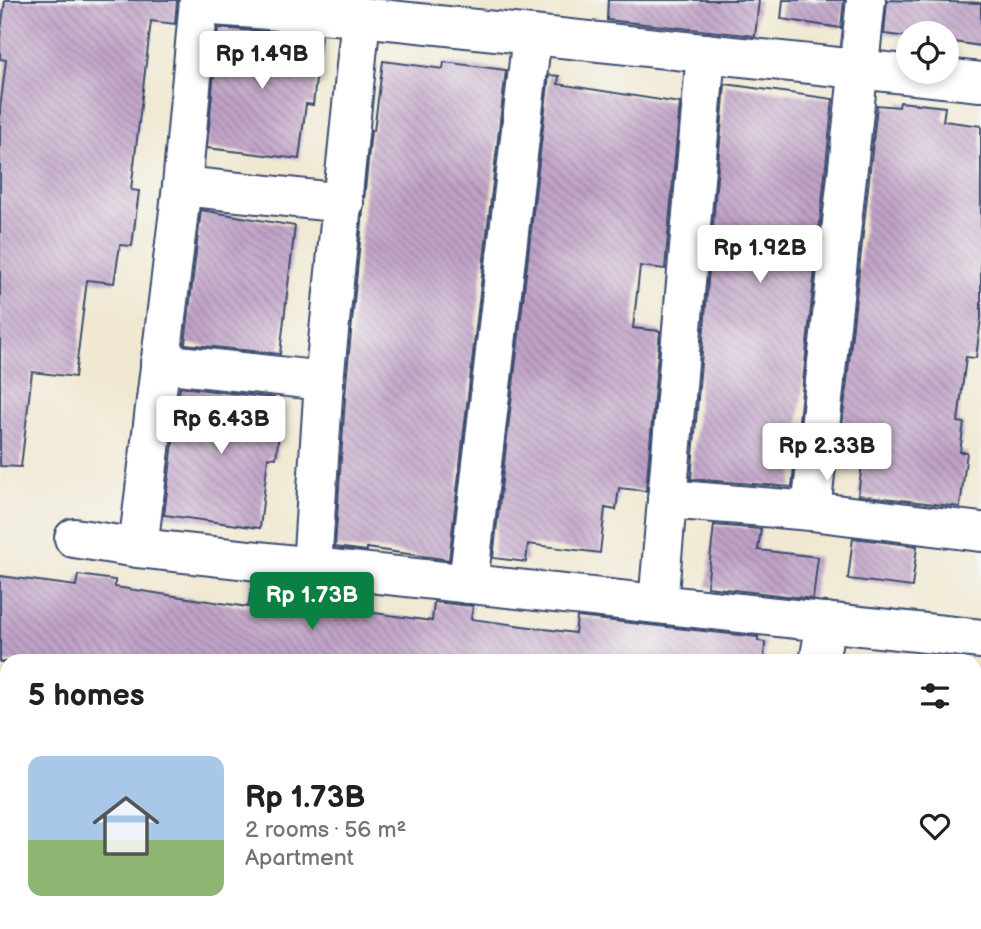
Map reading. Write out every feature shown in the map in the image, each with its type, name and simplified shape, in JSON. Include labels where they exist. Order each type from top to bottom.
[{"type":"street","points":[[811,511],[866,0]]},
{"type":"street","points":[[138,548],[182,186],[199,2],[981,82]]},
{"type":"street","points":[[312,567],[324,381],[361,17]]},
{"type":"street","points":[[468,584],[532,35]]},
{"type":"street","points":[[658,604],[706,53]]},
{"type":"street","points":[[182,186],[344,203]]},
{"type":"street","points":[[160,363],[324,381]]},
{"type":"street","points":[[667,499],[811,511],[981,532]]},
{"type":"street","points":[[74,538],[138,548],[981,639]]},
{"type":"street","points":[[820,654],[825,622]]},
{"type":"building","points":[[5,0],[177,0],[175,24],[151,21],[131,190],[139,191],[132,246],[120,245],[114,283],[87,280],[75,377],[32,372],[21,467],[0,466],[0,109],[6,60],[0,59],[0,37]]},
{"type":"building","points":[[608,0],[759,0],[755,36],[607,20]]},
{"type":"building","points":[[783,0],[844,0],[841,28],[781,19]]},
{"type":"building","points":[[887,0],[981,3],[981,46],[959,43],[959,21],[896,21],[896,36],[884,34]]},
{"type":"building","points":[[218,28],[321,36],[313,105],[306,104],[299,159],[207,148]]},
{"type":"building","points":[[383,61],[443,69],[444,62],[506,70],[449,560],[367,548],[367,551],[335,547],[346,383],[371,130],[374,131]]},
{"type":"building","points":[[549,75],[559,76],[558,84],[680,103],[665,269],[640,266],[633,328],[660,331],[646,491],[619,488],[616,510],[605,508],[600,553],[528,544],[526,562],[493,558]]},
{"type":"building","points":[[725,84],[833,99],[792,487],[691,479]]},
{"type":"building","points":[[900,102],[945,107],[943,121],[981,126],[981,318],[976,358],[966,357],[958,422],[964,423],[960,452],[967,452],[960,507],[858,495],[863,457],[839,454],[877,105],[899,107]]},
{"type":"building","points":[[201,210],[295,226],[280,354],[185,344]]},
{"type":"building","points":[[180,387],[274,398],[273,408],[282,409],[276,458],[268,457],[260,528],[164,515]]},
{"type":"building","points":[[714,525],[761,529],[758,550],[818,557],[813,599],[707,587]]},
{"type":"building","points":[[853,538],[917,546],[912,587],[848,579]]},
{"type":"building","points":[[78,575],[115,580],[115,587],[248,607],[251,590],[339,598],[338,608],[432,621],[434,602],[473,606],[471,619],[575,633],[577,617],[758,637],[758,641],[765,642],[764,654],[0,654],[0,576],[76,586]]}]
